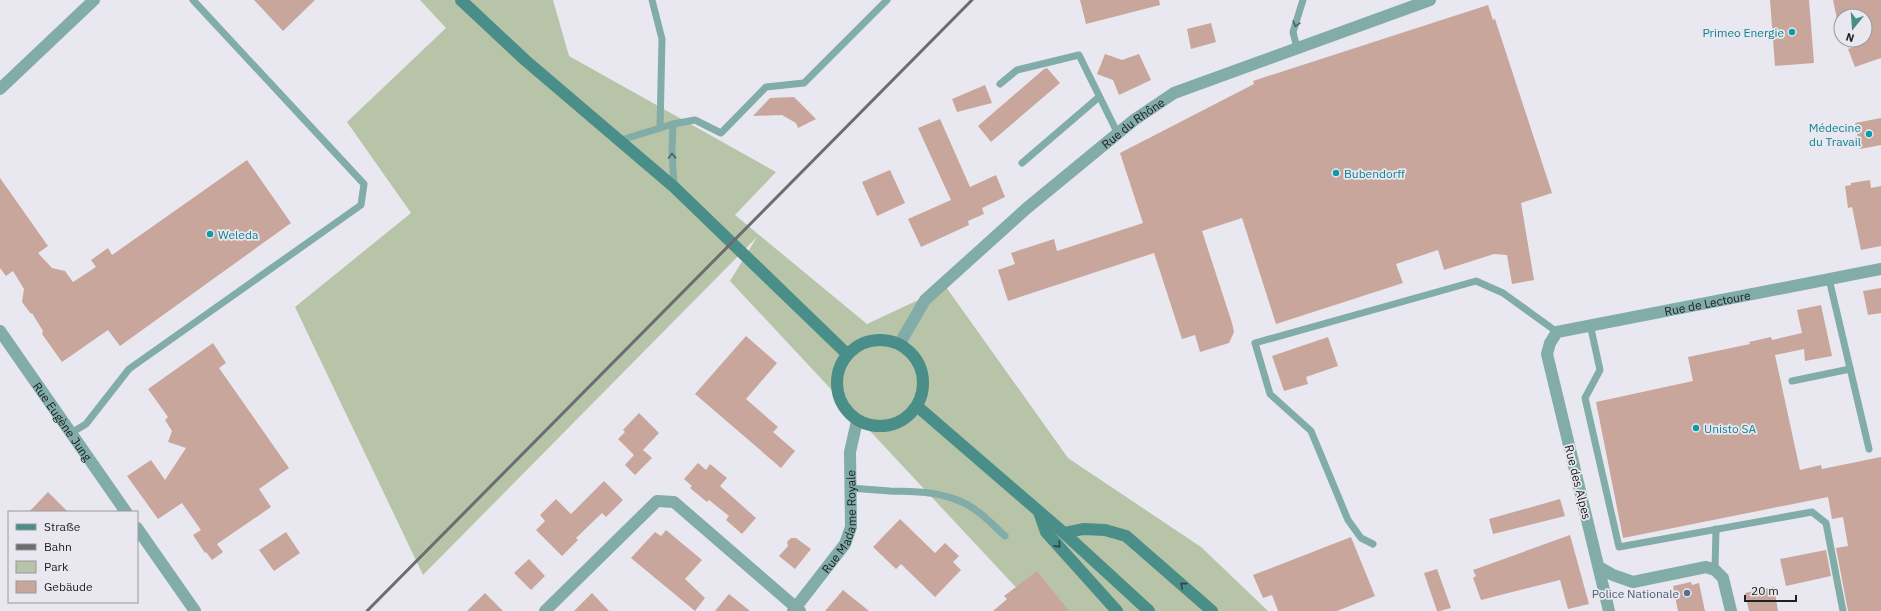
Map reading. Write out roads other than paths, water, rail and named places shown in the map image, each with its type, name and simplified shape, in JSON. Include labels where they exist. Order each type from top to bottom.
[{"type":"main road","points":[[461,0],[525,60],[618,141],[674,187],[847,354]]},
{"type":"main road","points":[[883,339],[900,343],[916,357],[925,384],[918,407],[899,423],[874,426],[857,420],[840,399],[837,378],[847,354],[862,343],[883,339]]},
{"type":"main road","points":[[918,407],[1064,533],[1149,611]]},
{"type":"main road","points":[[1039,511],[1046,532],[1116,611]]},
{"type":"main road","points":[[1064,533],[1083,529],[1104,530],[1126,536],[1212,611]]},
{"type":"street","points":[[0,89],[94,0]]},
{"type":"street","name":"Rue du Rhône","points":[[900,343],[925,300],[1027,208],[1134,120],[1174,93],[1430,0]]},
{"type":"street","name":"Rue de Lectoure","points":[[1557,332],[1590,324],[1881,269]]},
{"type":"street","name":"Rue Eugène Jung","points":[[0,331],[125,511]]},
{"type":"street","name":"Rue des Alpes","points":[[1557,332],[1550,343],[1547,354],[1609,611]]},
{"type":"street","name":"Rue Madame Royale","points":[[796,610],[845,544],[851,527],[850,452],[857,420]]},
{"type":"street","points":[[545,611],[657,501],[674,502],[796,610]]},
{"type":"street","points":[[138,529],[195,611]]},
{"type":"street","points":[[1599,567],[1613,575],[1633,582],[1706,567],[1716,570],[1723,578],[1731,611]]},
{"type":"lane","points":[[71,433],[86,424],[129,369],[362,205],[364,184],[193,0]]},
{"type":"lane","points":[[652,0],[662,39],[660,128]]},
{"type":"lane","points":[[618,141],[673,124],[695,120],[721,133],[766,87],[804,83],[887,0]]},
{"type":"lane","points":[[1297,48],[1293,32],[1303,0]]},
{"type":"lane","points":[[1000,84],[1017,70],[1079,55],[1118,134]]},
{"type":"lane","points":[[1022,163],[1099,97]]},
{"type":"lane","points":[[673,124],[672,151],[674,187]]},
{"type":"lane","points":[[1829,279],[1869,449]]},
{"type":"lane","points":[[1373,544],[1361,538],[1348,520],[1311,431],[1270,394],[1255,343],[1476,281],[1503,293],[1557,332]]},
{"type":"lane","points":[[1590,324],[1600,370],[1584,398],[1619,547],[1812,512],[1826,523],[1843,611]]},
{"type":"lane","points":[[1792,381],[1850,369]]},
{"type":"lane","points":[[850,488],[891,491],[916,490],[939,494],[963,502],[982,515],[1005,536]]},
{"type":"lane","points":[[1716,529],[1716,570]]},
{"type":"railway","points":[[367,611],[972,0]]},
{"type":"place","name":"Primeo Energie","points":[[1792,32]]},
{"type":"place","name":"Médecine du Travail","points":[[1869,134]]},
{"type":"place","name":"Bubendorff","points":[[1336,173]]},
{"type":"place","name":"Weleda","points":[[210,234]]},
{"type":"place","name":"Unisto SA","points":[[1696,428]]},
{"type":"place","name":"Police Nationale","points":[[1687,593]]}]
